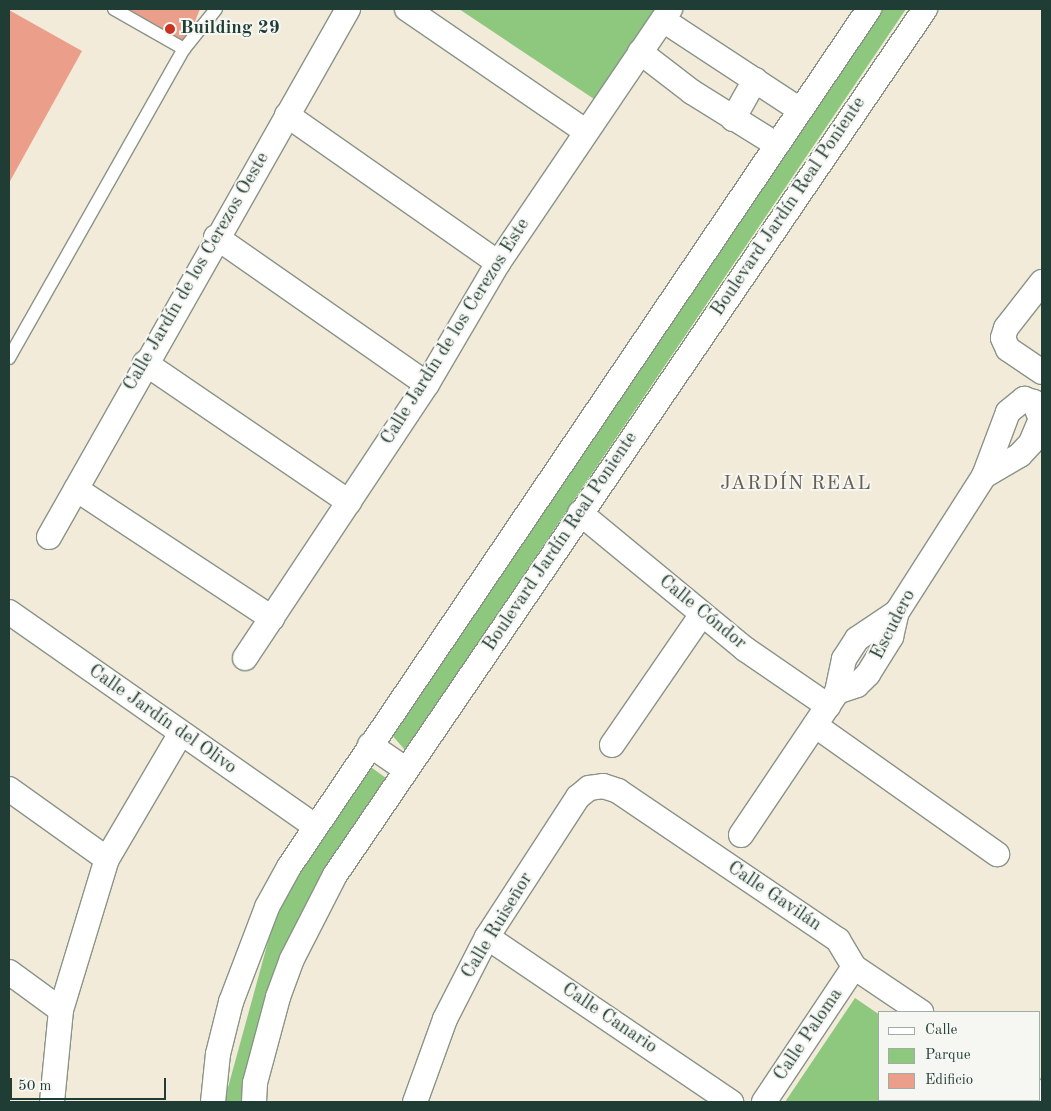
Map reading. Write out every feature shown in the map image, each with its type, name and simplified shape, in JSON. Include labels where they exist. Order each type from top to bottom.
[{"type":"street","name":"Calle Jardín de los Cerezos Oeste","points":[[49,537],[216,237],[348,9]]},
{"type":"street","points":[[407,9],[585,131]]},
{"type":"street","points":[[213,1102],[218,1054],[247,954],[267,907],[315,826],[869,9]]},
{"type":"street","name":"Boulevard Jardín Real Poniente","points":[[254,1102],[265,1045],[292,959],[335,875],[405,769],[926,9]]},
{"type":"street","points":[[666,14],[755,80],[800,110]]},
{"type":"street","name":"Calle Jardín de los Cerezos Este","points":[[245,658],[427,384],[498,263],[585,131],[666,14]]},
{"type":"street","points":[[640,52],[733,119],[777,145]]},
{"type":"street","points":[[733,119],[755,80]]},
{"type":"street","points":[[287,115],[498,263]]},
{"type":"street","points":[[216,237],[427,384]]},
{"type":"street","points":[[1042,282],[1006,328],[1003,338],[1008,349],[1042,372]]},
{"type":"street","points":[[145,363],[349,502]]},
{"type":"street","name":"Escudero","points":[[832,699],[857,685],[868,674],[891,637],[897,612],[984,476]]},
{"type":"street","points":[[76,489],[272,618]]},
{"type":"street","name":"Calle Cóndor","points":[[580,513],[746,649],[832,699]]},
{"type":"street","name":"Calle Jardín del Olivo","points":[[9,614],[315,826]]},
{"type":"street","points":[[612,745],[702,614]]},
{"type":"street","points":[[741,834],[816,726],[832,699]]},
{"type":"street","points":[[816,726],[997,854]]},
{"type":"street","points":[[52,1102],[61,1010],[107,859],[181,733]]},
{"type":"street","points":[[370,745],[405,769]]},
{"type":"street","name":"Calle Ruiseñor","points":[[416,1101],[445,1019],[487,937],[578,797],[589,788],[603,786],[618,791]]},
{"type":"street","points":[[9,789],[107,859]]},
{"type":"street","name":"Calle Gavilán","points":[[618,791],[838,940],[854,967],[920,1011]]},
{"type":"street","name":"Calle Canario","points":[[487,937],[732,1102]]},
{"type":"street","name":"Calle Paloma","points":[[764,1102],[854,967]]},
{"type":"street","points":[[9,972],[61,1010]]},
{"type":"lane","points":[[117,9],[184,49]]},
{"type":"lane","points":[[9,358],[184,49],[216,9]]},
{"type":"green space","points":[[459,9],[655,9],[594,99]]},
{"type":"green space","points":[[876,9],[906,9],[405,750],[391,734]]},
{"type":"green space","points":[[368,765],[386,778],[314,893],[245,1102],[224,1102],[277,909]]},
{"type":"green space","points":[[855,998],[878,1014],[878,1101],[1011,1102],[785,1102]]},
{"type":"building","name":"Building 29","points":[[113,9],[200,9],[184,49]]},
{"type":"building","points":[[9,10],[82,51],[9,183]]},
{"type":"place","name":"Building 29","points":[[170,29]]},
{"type":"district","name":"JARDÍN REAL","points":[[796,484]]}]
